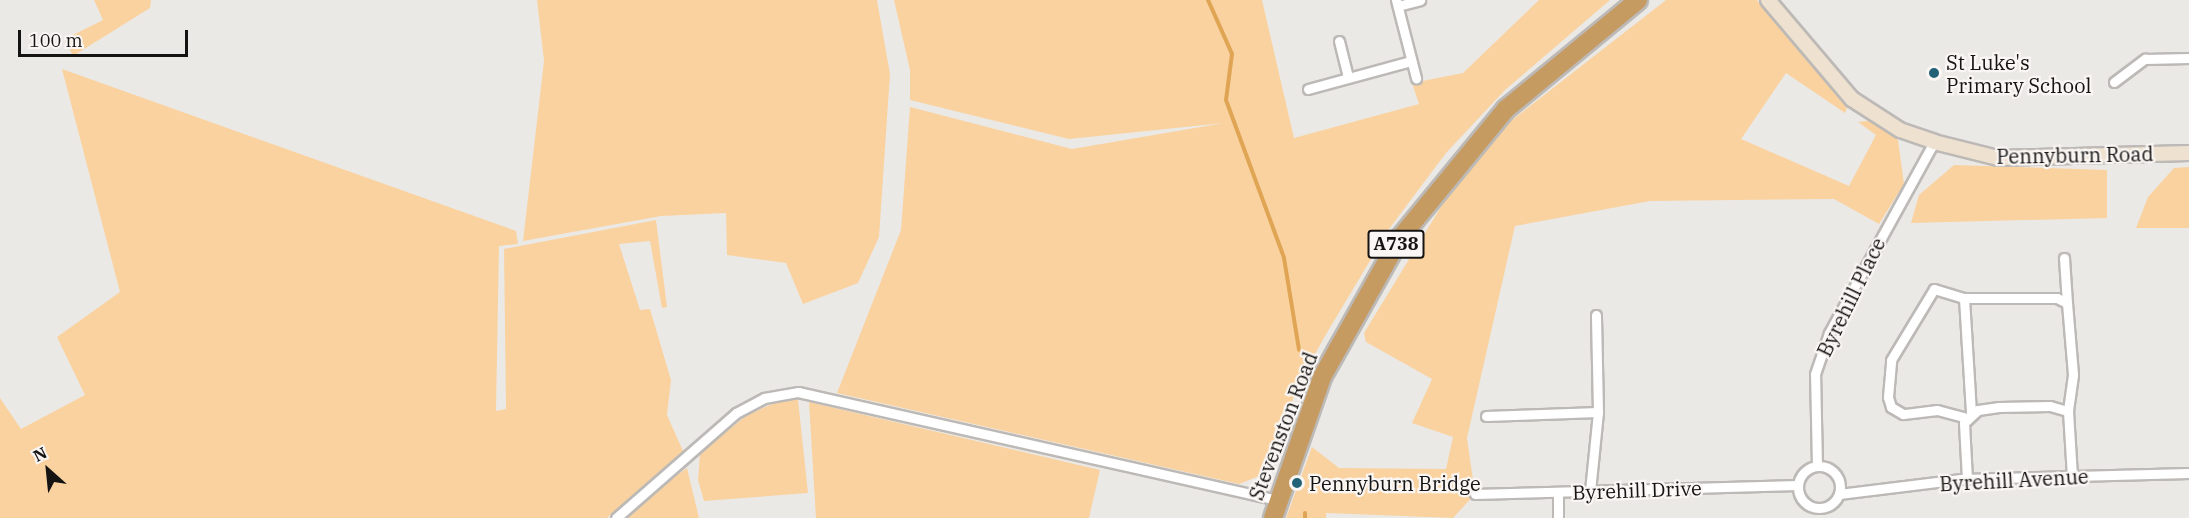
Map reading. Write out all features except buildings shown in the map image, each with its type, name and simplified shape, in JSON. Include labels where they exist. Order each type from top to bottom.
[{"type":"highway","name":"Stevenston Road","points":[[1273,518],[1322,377],[1427,199],[1506,109],[1638,0]]},
{"type":"street","points":[[1416,78],[1397,3],[1420,0]]},
{"type":"street","name":"Pennyburn Road","points":[[1768,0],[1852,99],[1900,130],[1934,142],[1998,158],[2189,153]]},
{"type":"street","points":[[1339,41],[1348,78]]},
{"type":"street","points":[[2114,82],[2145,59],[2189,58]]},
{"type":"street","points":[[1308,89],[1411,61]]},
{"type":"street","name":"Byrehill Place","points":[[1817,466],[1815,374],[1829,333],[1934,142]]},
{"type":"street","points":[[2064,258],[2073,375],[2068,411],[2072,476]]},
{"type":"street","points":[[2067,303],[2057,298],[1964,298],[1939,288],[1925,298],[1892,360],[1888,395],[1891,407],[1903,414],[1937,410],[1969,416],[2050,406],[2068,411]]},
{"type":"street","points":[[1964,298],[1969,416],[1967,479]]},
{"type":"street","points":[[1590,491],[1598,412],[1596,315]]},
{"type":"street","points":[[616,518],[736,413],[764,398],[798,392],[1278,500]]},
{"type":"street","points":[[1486,416],[1598,412]]},
{"type":"street","points":[[1817,466],[1836,474],[1839,494],[1820,508],[1805,502],[1798,485],[1805,471],[1817,466]]},
{"type":"street","name":"Byrehill Avenue","points":[[1839,494],[1967,479],[2189,473]]},
{"type":"street","name":"Byrehill Drive","points":[[1475,494],[1798,485]]},
{"type":"street","points":[[1558,492],[1558,518]]},
{"type":"street","points":[[1820,508],[1820,518]]},
{"type":"shaded area","points":[[94,0],[151,0],[150,8],[73,56],[65,39],[103,20]]},
{"type":"shaded area","points":[[537,0],[877,0],[890,74],[879,237],[858,283],[803,304],[786,263],[727,255],[726,213],[661,216],[523,241],[544,61]]},
{"type":"shaded area","points":[[894,0],[1262,0],[1294,138],[1419,104],[1412,83],[1463,73],[1539,0],[1610,0],[1505,90],[1446,153],[1389,229],[1325,336],[1298,385],[1267,473],[1239,484],[837,393],[901,230],[910,107],[1072,149],[1224,123],[1069,139],[910,100],[910,70]]},
{"type":"shaded area","points":[[1666,0],[1757,0],[1847,108],[1845,113],[1786,73],[1741,139],[1849,186],[1876,135],[1858,122],[1875,120],[1898,140],[1904,184],[1879,224],[1834,199],[1650,201],[1515,226],[1467,438],[1475,494],[1453,518],[1326,513],[1326,518],[1286,518],[1312,447],[1339,468],[1446,469],[1453,437],[1412,423],[1432,379],[1366,342],[1364,333],[1447,197],[1507,124]]},
{"type":"shaded area","points":[[62,69],[516,231],[518,244],[499,246],[496,411],[506,409],[504,249],[656,220],[667,307],[662,308],[650,241],[619,244],[640,310],[650,309],[671,380],[667,415],[683,451],[607,518],[0,518],[0,398],[21,429],[85,395],[57,337],[120,292]]},
{"type":"shaded area","points":[[1954,165],[2107,170],[2107,218],[1911,223],[1919,195]]},
{"type":"shaded area","points":[[2189,167],[2189,228],[2136,228],[2148,197],[2174,168]]},
{"type":"shaded area","points":[[781,400],[798,400],[808,493],[704,501],[698,480],[700,453],[747,415]]},
{"type":"shaded area","points":[[809,402],[1100,470],[1089,518],[816,518]]},
{"type":"shaded area","points":[[687,468],[699,518],[625,518],[653,492]]},
{"type":"waterway","points":[[1208,0],[1232,54],[1226,100],[1284,258],[1299,350]]},
{"type":"waterway","points":[[1305,513],[1305,518]]},
{"type":"place","name":"St Luke's Primary School","points":[[1934,73]]},
{"type":"place","name":"Pennyburn Bridge","points":[[1297,483]]}]
